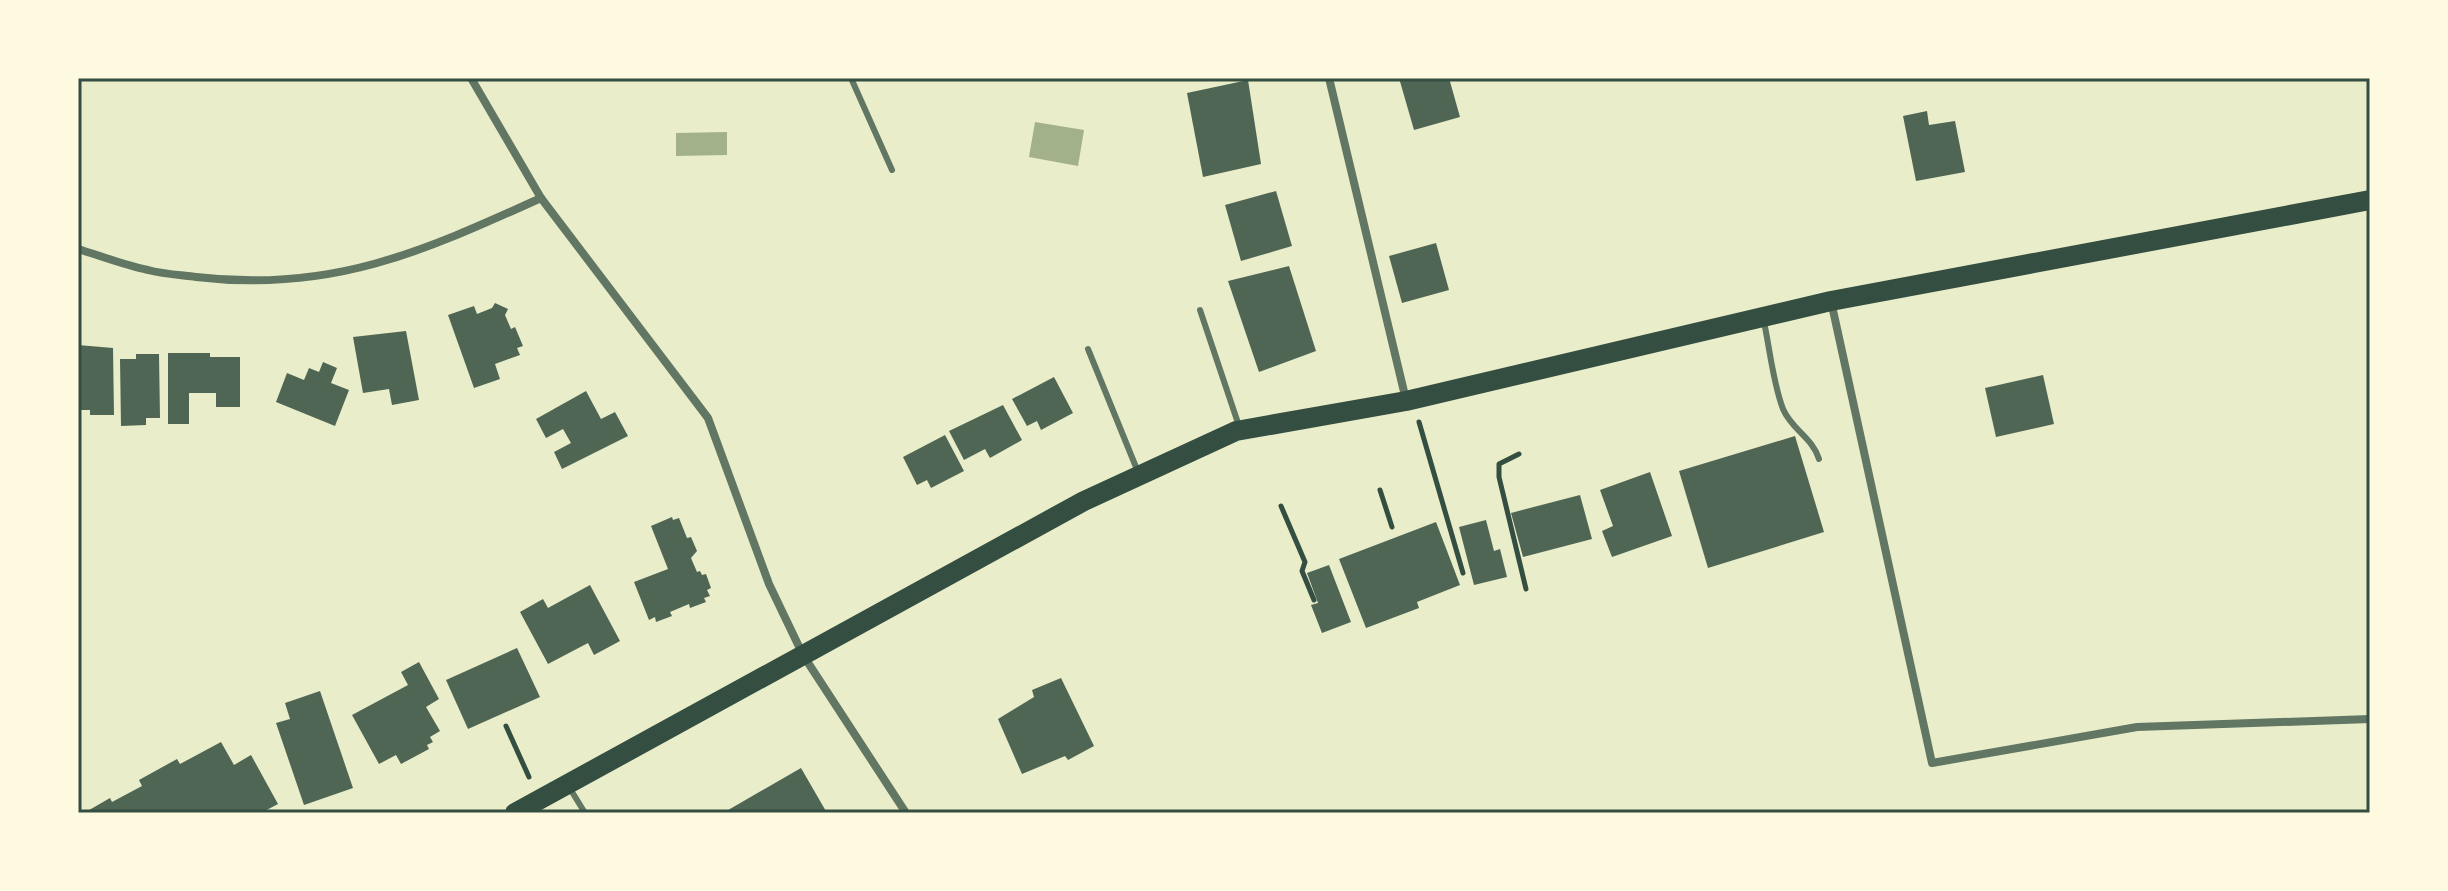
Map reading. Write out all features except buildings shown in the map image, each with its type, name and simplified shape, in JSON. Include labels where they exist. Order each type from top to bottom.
[{"type":"main road","points":[[515,813],[1084,501],[1241,430],[1406,401],[1831,301],[2370,200]]},
{"type":"street","points":[[471,78],[541,198],[708,418],[769,584],[803,655],[906,813]]},
{"type":"street","points":[[1329,78],[1406,401]]},
{"type":"street","points":[[78,249],[149,271],[223,280],[306,279],[365,268],[441,243],[541,198]]},
{"type":"street","points":[[1831,301],[1932,763],[2137,727],[2370,719]]},
{"type":"lane","points":[[851,78],[892,170]]},
{"type":"lane","points":[[1200,310],[1241,430]]},
{"type":"lane","points":[[1763,317],[1782,407],[1792,426],[1814,444],[1819,459]]},
{"type":"lane","points":[[1088,349],[1139,475]]},
{"type":"lane","points":[[567,784],[585,813]]},
{"type":"path","points":[[1406,401],[1423,428],[1463,573]]},
{"type":"path","points":[[1519,454],[1499,464],[1499,477],[1526,589]]},
{"type":"path","points":[[1380,490],[1392,527]]},
{"type":"path","points":[[1281,506],[1305,562],[1302,571],[1314,600]]},
{"type":"path","points":[[506,726],[539,800]]},
{"type":"shaded area","points":[[1035,122],[1084,130],[1078,166],[1029,157]]},
{"type":"shaded area","points":[[727,132],[727,155],[676,156],[676,133]]}]
